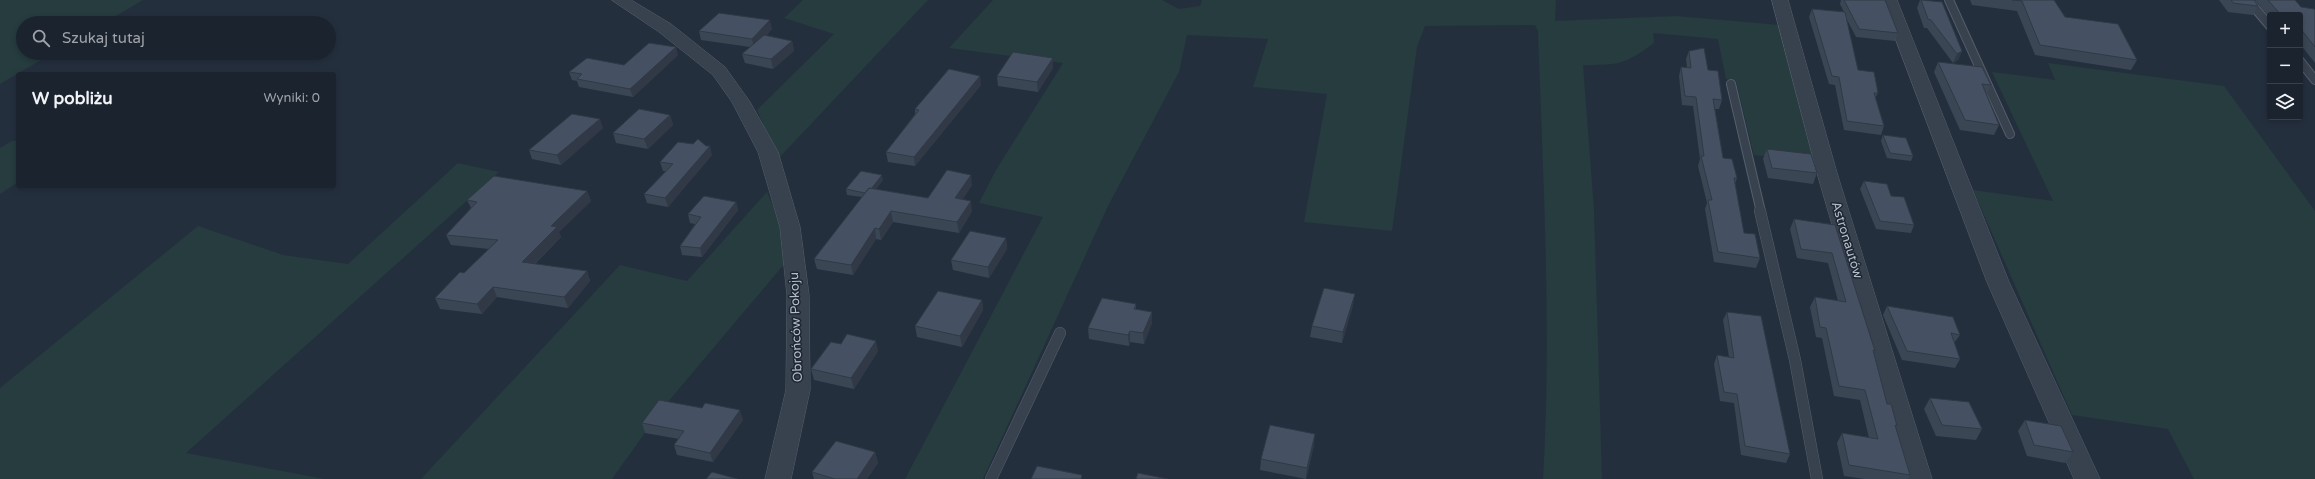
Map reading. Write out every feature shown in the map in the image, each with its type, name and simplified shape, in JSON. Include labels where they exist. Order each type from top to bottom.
[{"type":"street","name":"Obrońców Pokoju","points":[[620,0],[665,28],[719,71],[741,102],[768,152],[790,228],[798,295],[798,390],[778,479]]},
{"type":"street","name":"Astronautów","points":[[1780,0],[1827,173],[1919,479]]},
{"type":"street","points":[[1889,0],[1998,282],[2087,479]]},
{"type":"lane","points":[[1949,0],[2010,134]]},
{"type":"lane","points":[[2248,0],[2267,22]]},
{"type":"lane","points":[[2303,65],[2315,80]]},
{"type":"lane","points":[[1731,84],[1795,360],[1817,479]]},
{"type":"lane","points":[[991,479],[1060,333]]},
{"type":"green space","points":[[0,0],[143,0],[116,16],[16,16],[16,60],[41,60],[21,72],[16,72],[16,75],[0,84]]},
{"type":"green space","points":[[803,0],[928,0],[778,159],[757,110],[834,34],[784,18]]},
{"type":"green space","points":[[993,0],[1162,0],[1179,9],[1200,6],[1202,0],[1556,0],[1555,21],[1676,16],[1780,25],[1817,162],[1754,155],[1736,82],[1726,79],[1718,39],[1653,33],[1654,43],[1628,60],[1605,65],[1583,65],[1594,210],[1602,479],[1543,479],[1546,423],[1547,311],[1538,31],[1535,25],[1425,26],[1417,47],[1392,231],[1304,222],[1327,94],[1253,87],[1268,39],[1187,35],[1179,72],[1108,206],[983,479],[905,479],[1043,217],[979,203],[996,170],[1063,63],[949,48]]},
{"type":"green space","points":[[2048,63],[2224,86],[2315,211],[2315,479],[2194,479],[2168,429],[2072,415],[1973,190],[2053,201],[1992,72],[2055,80]]},
{"type":"green space","points":[[12,141],[16,141],[16,183],[0,194],[0,148]]},
{"type":"green space","points":[[458,163],[499,172],[186,453],[325,479],[0,479],[0,388],[198,226],[283,255],[348,264]]},
{"type":"green space","points":[[767,192],[781,224],[786,262],[662,409],[612,479],[421,479],[620,265],[687,281]]},
{"type":"building","points":[[1844,0],[1885,0],[1898,33],[1859,29]]},
{"type":"building","points":[[1921,0],[1942,2],[1962,51],[1957,54],[1931,20],[1928,19]]},
{"type":"building","points":[[2012,0],[2054,0],[2065,17],[2118,24],[2137,60],[2040,45],[2022,1]]},
{"type":"building","points":[[2231,0],[2254,0],[2258,6],[2233,3]]},
{"type":"building","points":[[2268,0],[2295,0],[2301,7],[2314,9],[2315,47],[2303,32],[2303,12],[2278,12]]},
{"type":"building","points":[[1812,9],[1845,12],[1858,70],[1874,72],[1878,93],[1874,93],[1884,126],[1847,121],[1839,77],[1832,76]]},
{"type":"building","points":[[719,13],[770,20],[752,39],[699,31]]},
{"type":"building","points":[[764,35],[792,41],[771,59],[742,54]]},
{"type":"building","points":[[649,43],[676,47],[630,89],[577,79],[582,74],[569,72],[587,58],[624,65]]},
{"type":"building","points":[[1704,48],[1708,70],[1718,71],[1722,100],[1713,99],[1723,158],[1732,159],[1737,178],[1734,178],[1744,233],[1755,234],[1760,258],[1718,252],[1708,200],[1712,200],[1701,156],[1704,156],[1696,97],[1685,96],[1681,67],[1691,68],[1689,51]]},
{"type":"building","points":[[1013,52],[1053,58],[1037,82],[997,76]]},
{"type":"building","points":[[1938,62],[1982,67],[1991,85],[1982,84],[1999,125],[1965,120]]},
{"type":"building","points":[[949,69],[980,76],[914,157],[886,152],[919,110],[915,109]]},
{"type":"building","points":[[639,109],[670,115],[644,139],[613,133]]},
{"type":"building","points":[[572,114],[600,119],[557,155],[529,150]]},
{"type":"building","points":[[1883,135],[1906,138],[1913,156],[1890,153]]},
{"type":"building","points":[[698,139],[706,146],[710,146],[665,198],[644,194],[673,164],[660,162],[678,142],[693,144]]},
{"type":"building","points":[[1767,149],[1811,154],[1817,173],[1772,168]]},
{"type":"building","points":[[947,170],[971,175],[955,198],[971,201],[957,222],[891,211],[879,229],[875,228],[851,265],[814,259],[869,188],[928,198]]},
{"type":"building","points":[[861,171],[882,175],[871,189],[869,188],[865,193],[846,189]]},
{"type":"building","points":[[494,176],[587,191],[551,226],[557,227],[522,262],[587,271],[564,297],[493,287],[477,304],[435,298],[460,272],[464,273],[498,240],[446,235],[477,202],[467,200]]},
{"type":"building","points":[[1864,181],[1887,184],[1891,196],[1904,197],[1914,225],[1880,221]]},
{"type":"building","points":[[704,196],[736,202],[700,248],[680,246],[701,217],[688,214]]},
{"type":"building","points":[[1794,219],[1835,225],[1875,351],[1873,350],[1887,404],[1891,404],[1897,426],[1895,425],[1910,475],[1849,465],[1842,433],[1878,439],[1865,390],[1839,386],[1826,328],[1820,327],[1815,297],[1846,302],[1832,253],[1801,249]]},
{"type":"building","points":[[970,231],[1006,238],[988,267],[951,260]]},
{"type":"building","points":[[1324,288],[1355,294],[1343,332],[1312,326]]},
{"type":"building","points":[[938,291],[982,300],[960,336],[915,326]]},
{"type":"building","points":[[1102,298],[1136,304],[1134,309],[1152,312],[1143,333],[1130,331],[1128,335],[1088,328]]},
{"type":"building","points":[[1887,306],[1953,317],[1960,335],[1951,333],[1960,359],[1907,351]]},
{"type":"building","points":[[1727,312],[1761,316],[1790,454],[1745,446],[1737,394],[1724,392],[1717,355],[1734,358]]},
{"type":"building","points":[[847,334],[876,341],[851,378],[811,369],[831,342],[841,344]]},
{"type":"building","points":[[1930,398],[1969,402],[1982,429],[1942,425]]},
{"type":"building","points":[[659,400],[702,408],[705,403],[740,410],[710,453],[674,445],[684,431],[642,423]]},
{"type":"building","points":[[2025,420],[2061,426],[2073,452],[2034,445]]},
{"type":"building","points":[[1270,425],[1315,434],[1307,468],[1261,459]]},
{"type":"building","points":[[836,441],[875,452],[857,479],[835,479],[812,472]]},
{"type":"building","points":[[1037,466],[1082,475],[1081,479],[1031,479]]},
{"type":"building","points":[[712,472],[738,479],[706,479]]},
{"type":"building","points":[[1138,473],[1168,479],[1136,479]]}]
